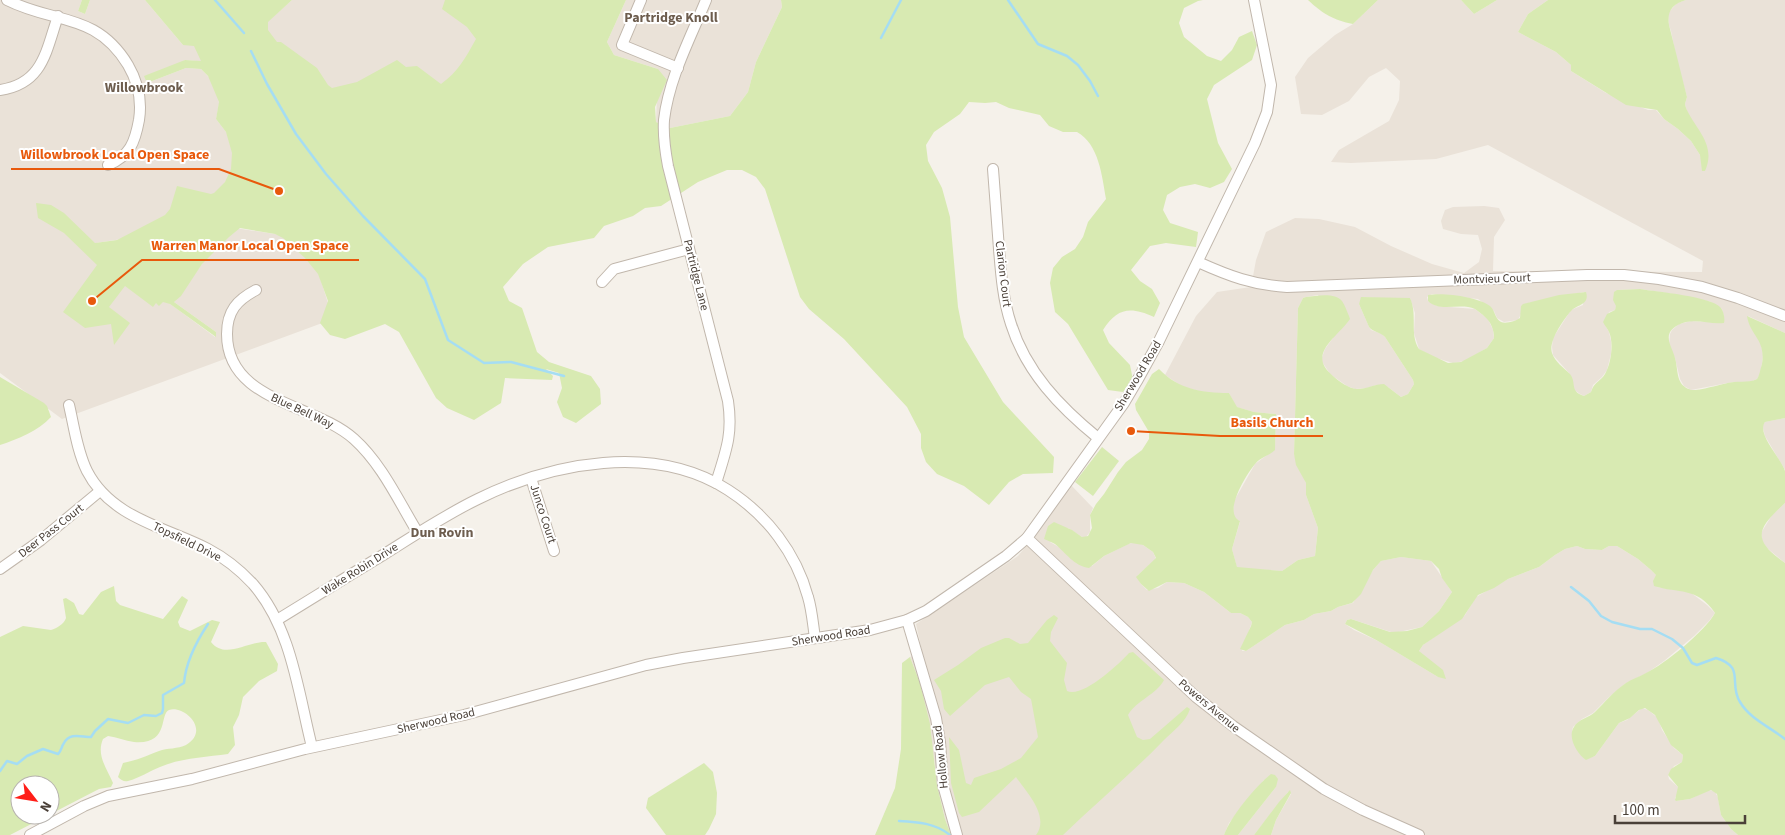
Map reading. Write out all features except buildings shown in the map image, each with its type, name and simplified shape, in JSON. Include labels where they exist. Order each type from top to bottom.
[{"type":"street","points":[[7,0],[30,10],[58,16],[92,28],[117,47],[134,75],[140,104],[136,132],[128,152],[119,161],[108,165]]},
{"type":"street","points":[[641,0],[622,45],[678,68]]},
{"type":"street","name":"Partridge Lane","points":[[706,0],[671,87],[667,104],[664,135],[668,166],[728,400],[731,431],[716,482]]},
{"type":"street","name":"Sherwood Road","points":[[30,835],[84,806],[108,796],[192,779],[312,747],[479,711],[646,665],[870,630],[908,620],[926,611],[1012,552],[1027,538],[1138,381],[1253,149],[1270,103],[1270,76],[1254,0]]},
{"type":"street","points":[[0,90],[25,82],[35,74],[43,62],[58,16]]},
{"type":"street","name":"Clarion Court","points":[[993,169],[1004,293],[1011,324],[1020,348],[1044,386],[1076,420],[1098,438]]},
{"type":"street","points":[[602,282],[614,269],[689,249]]},
{"type":"street","name":"Montvieu Court","points":[[1198,262],[1243,281],[1287,287],[1587,275],[1642,276],[1702,287],[1785,316]]},
{"type":"street","name":"Blue Bell Way","points":[[256,290],[241,298],[229,317],[227,343],[229,356],[235,368],[253,386],[326,421],[354,438],[376,465],[418,533]]},
{"type":"street","name":"Topsfield Drive","points":[[69,405],[86,470],[100,491],[111,502],[134,516],[222,557],[252,584],[269,606],[277,620],[287,647],[312,747]]},
{"type":"street","name":"Wake Robin Drive","points":[[277,620],[418,533],[479,498],[531,478],[562,470],[621,462],[666,465],[686,470],[716,482],[752,507],[766,522],[792,557],[808,598],[815,638]]},
{"type":"street","name":"Junco Court","points":[[531,478],[554,551]]},
{"type":"street","name":"Deer Pass Court","points":[[0,568],[41,540],[100,491]]},
{"type":"street","name":"Powers Avenue","points":[[1027,538],[1196,697],[1233,726],[1324,789],[1375,816],[1419,835]]},
{"type":"street","name":"Hollow Road","points":[[908,620],[936,718],[940,742],[942,785],[956,835]]},
{"type":"shaded area","points":[[0,0],[82,0],[78,11],[85,14],[90,0],[145,0],[183,45],[266,23],[292,0],[527,0],[469,113],[334,95],[222,63],[185,60],[147,83],[186,68],[201,69],[218,87],[219,104],[216,119],[240,150],[232,173],[215,196],[168,214],[122,239],[89,244],[215,337],[216,332],[174,302],[229,227],[281,235],[316,265],[333,319],[62,419],[0,373]]},
{"type":"shaded area","points":[[626,0],[781,0],[782,7],[756,62],[748,92],[730,116],[670,128],[656,122],[658,69],[614,55],[607,42]]},
{"type":"shaded area","points":[[1378,0],[1461,0],[1474,14],[1497,0],[1548,0],[1528,14],[1518,32],[1556,52],[1571,65],[1571,71],[1606,93],[1648,110],[1656,110],[1691,141],[1700,155],[1705,171],[1685,104],[1687,97],[1677,61],[1668,13],[1677,3],[1686,0],[1785,0],[1785,333],[1748,316],[1761,343],[1763,355],[1761,372],[1757,379],[1750,382],[1733,382],[1691,390],[1684,386],[1680,379],[1675,358],[1669,346],[1670,334],[1679,324],[1691,321],[1724,323],[1722,309],[1711,302],[1673,294],[1640,289],[1617,290],[1615,310],[1609,312],[1605,325],[1611,341],[1611,354],[1607,370],[1593,385],[1591,392],[1584,396],[1573,389],[1569,373],[1553,355],[1552,347],[1553,338],[1571,310],[1583,305],[1584,292],[1528,303],[1521,306],[1521,314],[1518,320],[1504,322],[1497,318],[1494,311],[1478,299],[1432,294],[1427,297],[1428,301],[1437,306],[1475,309],[1488,319],[1493,330],[1494,338],[1487,348],[1465,361],[1453,363],[1433,357],[1419,349],[1414,333],[1415,313],[1410,298],[1386,299],[1363,297],[1359,304],[1369,327],[1385,337],[1413,380],[1414,384],[1408,394],[1401,397],[1388,387],[1376,385],[1355,389],[1347,386],[1330,374],[1321,360],[1325,349],[1333,338],[1318,295],[1303,298],[1298,308],[1294,454],[1306,483],[1306,495],[1318,528],[1315,556],[1298,560],[1282,571],[1237,568],[1232,549],[1240,522],[1234,517],[1234,501],[1255,464],[1275,449],[1276,414],[1254,412],[1236,407],[1229,393],[1207,393],[1183,387],[1165,375],[1196,316],[1217,292],[1251,287],[1256,260],[1266,232],[1295,218],[1319,219],[1355,227],[1391,246],[1432,264],[1464,273],[1479,262],[1482,249],[1478,235],[1461,234],[1443,229],[1441,221],[1445,210],[1453,207],[1484,206],[1499,208],[1505,220],[1494,237],[1493,271],[1702,272],[1703,261],[1488,145],[1436,159],[1351,163],[1331,162],[1339,150],[1389,121],[1399,100],[1400,81],[1386,68],[1369,77],[1349,101],[1322,115],[1301,114],[1295,77],[1308,58],[1335,35],[1353,24]]},
{"type":"shaded area","points":[[1785,418],[1785,470],[1765,436],[1763,424]]},
{"type":"shaded area","points":[[1070,484],[1093,508],[1090,515],[1090,532],[1086,537],[1082,537],[1068,528],[1050,542],[1092,566],[1104,556],[1128,544],[1135,542],[1143,545],[1153,552],[1156,559],[1138,575],[1137,577],[1141,584],[1147,590],[1158,588],[1167,582],[1184,583],[1204,592],[1231,613],[1240,613],[1248,617],[1252,622],[1242,651],[1246,651],[1285,625],[1304,620],[1314,614],[1331,611],[1353,603],[1373,570],[1381,561],[1401,557],[1431,561],[1452,592],[1439,611],[1422,627],[1394,633],[1351,619],[1347,620],[1345,624],[1378,641],[1438,677],[1419,651],[1423,645],[1465,615],[1476,597],[1508,579],[1539,567],[1565,549],[1577,546],[1585,549],[1602,550],[1609,546],[1617,546],[1638,559],[1656,575],[1657,587],[1690,592],[1715,613],[1694,636],[1664,661],[1647,673],[1625,684],[1593,713],[1573,727],[1574,743],[1586,759],[1595,756],[1619,723],[1627,720],[1642,708],[1648,710],[1658,718],[1662,730],[1674,748],[1683,755],[1682,762],[1674,766],[1668,775],[1669,779],[1678,787],[1679,791],[1675,798],[1676,801],[1690,799],[1708,790],[1715,791],[1721,815],[1738,835],[1271,835],[1276,820],[1291,794],[1288,792],[1254,835],[1238,835],[1276,787],[1264,780],[1229,823],[1224,835],[951,835],[937,785],[920,683],[910,657],[922,651],[916,624],[1018,556],[1040,529]]},
{"type":"shaded area","points":[[1785,503],[1785,563],[1767,548],[1762,541],[1761,533],[1772,515]]},
{"type":"green space","points":[[82,0],[90,0],[85,14],[78,11]]},
{"type":"green space","points":[[145,0],[292,0],[268,22],[268,30],[277,42],[281,42],[317,68],[332,88],[357,82],[397,60],[406,67],[417,66],[441,84],[461,64],[476,39],[467,27],[442,9],[445,0],[626,0],[607,42],[614,55],[658,69],[667,80],[655,107],[656,122],[670,128],[730,116],[748,92],[756,62],[782,7],[781,0],[1203,0],[1184,8],[1179,23],[1184,37],[1207,56],[1221,61],[1232,50],[1239,37],[1252,31],[1257,45],[1252,60],[1214,85],[1207,99],[1218,143],[1232,169],[1224,182],[1210,188],[1195,184],[1180,187],[1167,195],[1163,210],[1170,223],[1198,232],[1196,247],[1166,243],[1150,246],[1131,270],[1140,281],[1152,289],[1160,303],[1154,317],[1138,311],[1125,311],[1114,317],[1103,330],[1109,343],[1130,365],[1133,380],[1123,392],[1108,390],[1068,324],[1055,312],[1050,283],[1053,268],[1062,257],[1075,249],[1083,237],[1088,222],[1106,199],[1098,161],[1090,144],[1077,132],[1063,132],[1049,126],[1040,115],[1009,108],[996,102],[969,102],[960,114],[934,132],[926,145],[928,161],[942,188],[950,217],[958,307],[964,337],[1003,402],[1054,457],[1053,473],[1023,474],[1009,482],[989,505],[964,486],[937,474],[926,462],[921,448],[921,434],[907,407],[844,339],[809,309],[800,297],[765,189],[756,177],[742,170],[727,170],[698,182],[661,206],[645,208],[633,216],[604,226],[594,238],[548,247],[523,264],[503,287],[509,301],[522,308],[537,352],[549,362],[591,376],[600,389],[601,404],[576,423],[563,417],[557,402],[562,388],[559,373],[546,369],[553,376],[552,380],[505,378],[501,403],[474,420],[447,408],[436,398],[399,332],[385,324],[345,339],[330,335],[320,323],[328,301],[318,274],[305,258],[283,238],[275,234],[240,228],[202,264],[181,296],[174,302],[216,332],[216,337],[170,304],[163,302],[159,306],[156,303],[153,307],[125,286],[109,307],[130,323],[114,345],[111,324],[85,328],[63,312],[97,265],[64,233],[38,218],[36,203],[51,205],[64,213],[95,243],[117,240],[165,215],[170,209],[177,186],[211,194],[225,182],[231,169],[232,153],[226,132],[216,119],[219,102],[208,76],[201,69],[186,68],[147,83],[144,76],[185,60],[201,61],[194,46],[183,45]]},
{"type":"green space","points":[[1308,0],[1378,0],[1353,24],[1329,16]]},
{"type":"green space","points":[[1461,0],[1497,0],[1474,14]]},
{"type":"green space","points":[[1548,0],[1686,0],[1674,6],[1670,12],[1669,25],[1687,97],[1686,108],[1707,145],[1708,161],[1705,171],[1702,171],[1700,155],[1691,141],[1664,119],[1657,110],[1626,105],[1571,71],[1571,65],[1556,52],[1518,32],[1528,14]]},
{"type":"green space","points":[[1640,289],[1707,300],[1721,308],[1724,323],[1689,322],[1678,325],[1670,332],[1669,340],[1680,381],[1691,390],[1757,379],[1762,364],[1762,349],[1747,316],[1785,333],[1785,418],[1765,422],[1763,427],[1767,440],[1785,471],[1785,503],[1768,520],[1762,534],[1767,547],[1785,563],[1785,835],[1738,835],[1721,815],[1717,794],[1711,790],[1690,799],[1676,801],[1678,787],[1668,775],[1671,769],[1682,762],[1683,755],[1671,745],[1655,715],[1645,708],[1619,723],[1595,756],[1586,760],[1576,750],[1572,740],[1572,731],[1576,724],[1593,714],[1626,683],[1654,669],[1674,655],[1703,629],[1715,613],[1708,604],[1694,595],[1654,586],[1653,581],[1656,575],[1638,559],[1617,546],[1609,546],[1602,550],[1585,549],[1577,546],[1565,549],[1539,567],[1508,579],[1478,595],[1462,619],[1423,645],[1419,651],[1443,670],[1446,679],[1438,677],[1378,641],[1345,624],[1347,620],[1351,619],[1390,632],[1407,631],[1422,627],[1439,611],[1452,592],[1442,578],[1439,569],[1431,561],[1401,557],[1381,561],[1373,570],[1361,594],[1352,603],[1285,625],[1246,651],[1240,649],[1252,622],[1248,617],[1240,613],[1231,613],[1204,592],[1184,583],[1167,582],[1149,591],[1141,584],[1136,577],[1156,558],[1153,552],[1143,545],[1131,543],[1104,556],[1089,568],[1079,565],[1055,544],[1044,539],[1048,526],[1054,522],[1082,537],[1088,536],[1092,528],[1090,515],[1096,504],[1126,462],[1142,450],[1149,439],[1149,432],[1136,410],[1135,404],[1152,374],[1159,369],[1166,376],[1182,385],[1200,391],[1229,393],[1237,407],[1254,412],[1276,414],[1275,450],[1258,461],[1252,468],[1242,484],[1235,502],[1235,517],[1240,521],[1232,549],[1237,567],[1282,571],[1298,560],[1315,556],[1318,528],[1306,495],[1306,483],[1296,465],[1294,454],[1298,308],[1303,298],[1320,295],[1335,296],[1342,301],[1350,319],[1326,346],[1322,360],[1325,368],[1347,386],[1357,389],[1384,384],[1401,397],[1408,394],[1414,384],[1413,380],[1385,337],[1369,327],[1359,304],[1361,297],[1410,298],[1413,311],[1414,337],[1419,349],[1448,363],[1461,362],[1487,348],[1494,338],[1493,329],[1487,319],[1475,309],[1463,306],[1444,307],[1433,305],[1428,301],[1428,295],[1451,295],[1478,300],[1490,306],[1499,321],[1506,323],[1520,318],[1521,306],[1523,304],[1559,295],[1586,292],[1585,302],[1571,311],[1560,325],[1551,348],[1555,359],[1572,377],[1576,392],[1584,396],[1591,392],[1605,374],[1609,365],[1611,337],[1603,322],[1607,314],[1615,310],[1614,292],[1617,290]]},
{"type":"green space","points":[[0,377],[44,403],[51,417],[34,430],[0,445]]},
{"type":"green space","points":[[1102,447],[1119,461],[1093,496],[1075,482]]},
{"type":"green space","points":[[114,586],[116,601],[120,605],[163,619],[182,596],[188,600],[178,622],[180,627],[190,631],[212,620],[220,622],[211,642],[223,649],[230,650],[259,642],[266,642],[278,664],[277,671],[259,681],[243,697],[239,715],[233,727],[235,745],[228,754],[176,762],[132,780],[123,781],[120,779],[118,777],[123,763],[162,750],[186,745],[193,739],[196,726],[188,715],[175,709],[169,710],[166,713],[161,729],[153,739],[145,742],[134,742],[108,736],[103,739],[101,751],[105,767],[113,783],[111,787],[99,789],[60,809],[60,775],[10,775],[10,825],[30,825],[10,835],[0,835],[0,637],[23,626],[51,630],[58,627],[66,618],[63,599],[66,598],[74,603],[79,614],[83,615],[101,592]]},
{"type":"green space","points":[[1054,615],[1058,618],[1051,632],[1050,641],[1067,663],[1064,680],[1067,691],[1082,690],[1091,685],[1109,672],[1129,653],[1133,652],[1164,680],[1156,690],[1136,705],[1128,715],[1137,737],[1143,740],[1150,739],[1187,707],[1190,709],[1188,714],[1139,765],[1063,835],[1036,835],[1040,828],[1039,813],[1031,797],[1016,777],[979,812],[962,817],[959,813],[951,783],[949,737],[959,750],[966,783],[971,785],[974,778],[1001,769],[1021,758],[1038,737],[1031,699],[1021,692],[1009,677],[985,685],[950,716],[944,709],[941,691],[934,680],[981,648],[1005,638],[1020,644],[1028,643],[1047,620]]},
{"type":"green space","points":[[910,657],[920,683],[930,724],[937,785],[951,835],[875,835],[895,788],[901,749],[902,663]]},
{"type":"green space","points":[[704,763],[713,772],[717,793],[716,814],[709,829],[705,835],[666,835],[646,808],[648,798]]},
{"type":"green space","points":[[1271,774],[1275,775],[1278,779],[1276,787],[1238,835],[1224,835],[1244,802]]},
{"type":"green space","points":[[1290,790],[1291,793],[1276,820],[1271,835],[1254,835],[1279,802]]},
{"type":"waterway","points":[[215,0],[244,33]]},
{"type":"waterway","points":[[881,38],[901,0]]},
{"type":"waterway","points":[[1008,0],[1038,44],[1067,56],[1078,65],[1098,96]]},
{"type":"waterway","points":[[251,51],[267,84],[296,134],[326,174],[363,216],[425,279],[448,340],[484,363],[511,362],[564,376]]},
{"type":"waterway","points":[[1571,587],[1589,601],[1601,616],[1612,622],[1640,629],[1652,629],[1672,639],[1683,648],[1692,663],[1697,665],[1716,658],[1731,666],[1734,671],[1737,695],[1744,708],[1785,739]]},
{"type":"waterway","points":[[0,771],[7,761],[17,764],[27,756],[43,749],[58,754],[69,737],[91,737],[108,719],[128,723],[144,715],[156,716],[162,713],[163,695],[184,683],[192,652],[208,624]]},
{"type":"waterway","points":[[899,821],[932,826],[950,835]]},
{"type":"place","name":"Willowbrook Local Open Space","points":[[279,191]]},
{"type":"place","name":"Warren Manor Local Open Space","points":[[92,301]]},
{"type":"place","name":"Basils Church","points":[[1131,431]]},
{"type":"district","name":"Partridge Knoll","points":[[671,18]]},
{"type":"district","name":"Willowbrook","points":[[144,88]]},
{"type":"district","name":"Dun Rovin","points":[[442,533]]}]
